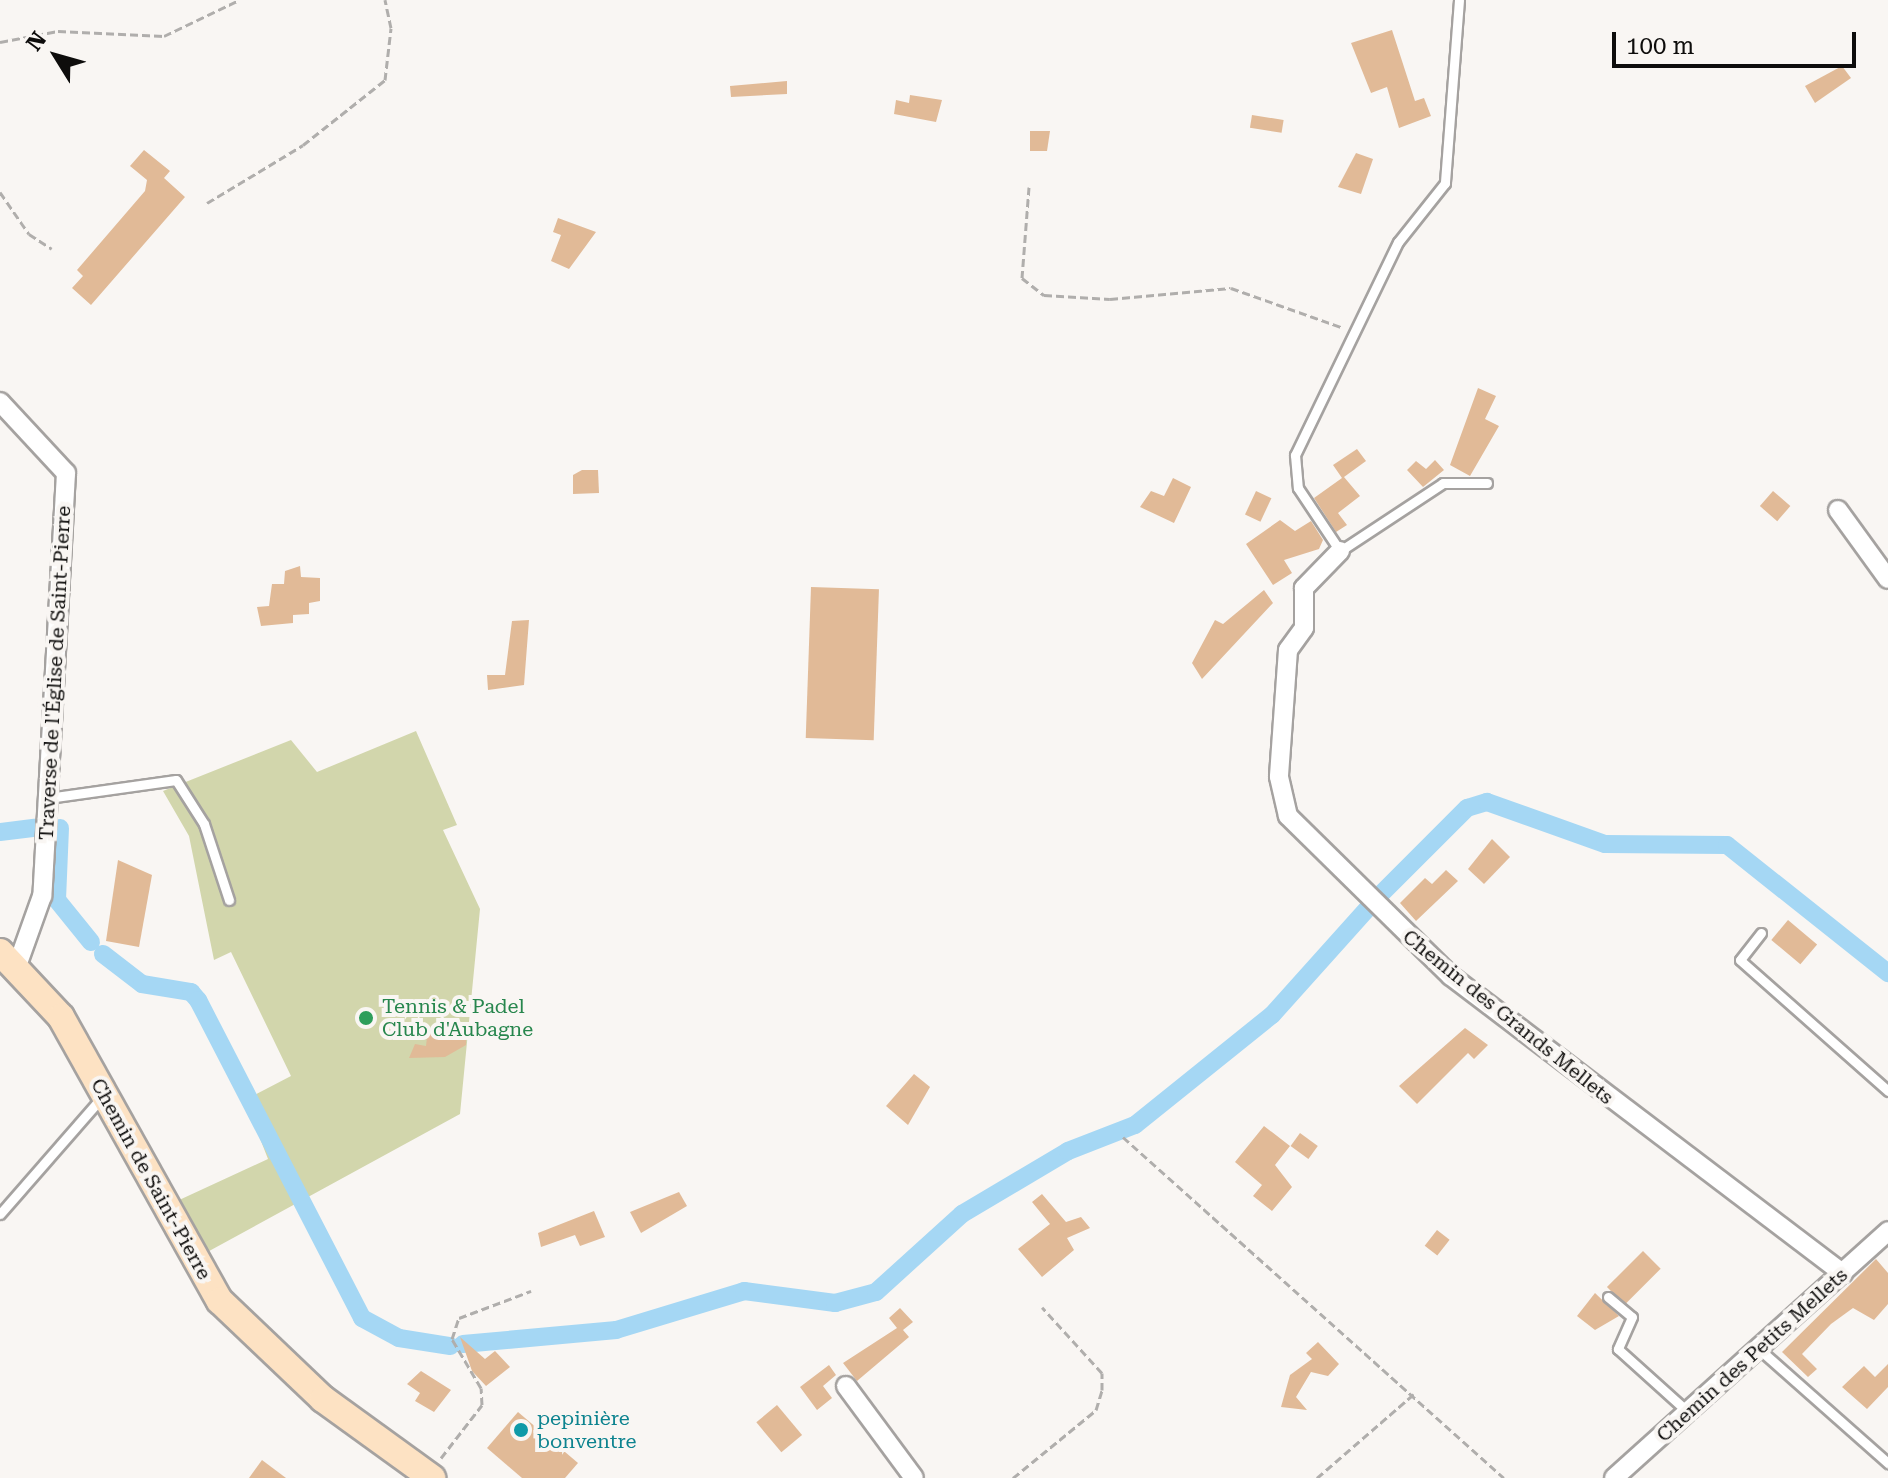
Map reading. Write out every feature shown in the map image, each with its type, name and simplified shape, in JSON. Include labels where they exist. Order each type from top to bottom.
[{"type":"main road","name":"Chemin de Saint-Pierre","points":[[9,959],[61,1017],[220,1301],[323,1399],[430,1476]]},
{"type":"street","name":"Traverse de l'Église de Saint-Pierre","points":[[0,402],[66,473],[42,896],[9,959]]},
{"type":"street","points":[[1838,510],[1888,579]]},
{"type":"street","name":"Chemin des Grands Mellets","points":[[1340,551],[1304,588],[1304,628],[1288,650],[1279,777],[1288,816],[1451,976],[1843,1274]]},
{"type":"street","name":"Chemin des Petits Mellets","points":[[1614,1478],[1888,1231]]},
{"type":"street","points":[[846,1386],[914,1478]]},
{"type":"lane","points":[[1459,0],[1445,183],[1398,242],[1349,331],[1295,455],[1298,488],[1340,551],[1443,483],[1487,483]]},
{"type":"lane","points":[[48,798],[176,780],[204,824],[229,900]]},
{"type":"lane","points":[[1761,933],[1740,960],[1888,1091]]},
{"type":"lane","points":[[0,1214],[105,1095]]},
{"type":"lane","points":[[1608,1297],[1632,1317],[1618,1349],[1688,1412]]},
{"type":"lane","points":[[1758,1348],[1888,1463]]},
{"type":"path","points":[[0,42],[58,31],[164,36],[239,0]]},
{"type":"path","points":[[207,203],[303,145],[385,80],[391,28],[385,0]]},
{"type":"path","points":[[1029,187],[1022,278],[1044,295],[1110,299],[1231,288],[1349,331]]},
{"type":"path","points":[[0,192],[29,234],[52,249]]},
{"type":"path","points":[[1123,1137],[1414,1394],[1504,1478]]},
{"type":"path","points":[[430,1476],[482,1405],[481,1388],[452,1339],[459,1318],[531,1291]]},
{"type":"path","points":[[1013,1478],[1096,1410],[1102,1390],[1102,1373],[1042,1307]]},
{"type":"path","points":[[1317,1478],[1414,1394]]},
{"type":"green space","name":"Tennis & Padel Club d'Aubagne","points":[[416,731],[457,825],[443,830],[480,909],[460,1114],[200,1256],[177,1201],[268,1159],[245,1100],[291,1076],[231,952],[214,960],[189,836],[163,791],[291,740],[317,772]]},
{"type":"building","points":[[1392,30],[1415,101],[1424,98],[1431,116],[1399,128],[1387,87],[1371,93],[1351,43]]},
{"type":"building","points":[[1842,66],[1851,78],[1815,103],[1805,86]]},
{"type":"building","points":[[787,81],[787,94],[731,97],[730,86]]},
{"type":"building","points":[[910,95],[942,100],[936,122],[894,114],[896,100],[909,103]]},
{"type":"building","points":[[1252,115],[1284,120],[1282,133],[1250,128]]},
{"type":"building","points":[[1030,131],[1050,131],[1047,151],[1030,151]]},
{"type":"building","points":[[144,150],[170,171],[164,178],[185,197],[91,305],[72,288],[83,276],[77,270],[145,191],[147,180],[130,166]]},
{"type":"building","points":[[1356,153],[1373,159],[1361,194],[1338,187]]},
{"type":"building","points":[[558,218],[596,232],[569,269],[551,261],[561,235],[553,232]]},
{"type":"building","points":[[1478,388],[1496,396],[1485,419],[1499,426],[1470,476],[1450,465]]},
{"type":"building","points":[[1357,449],[1366,461],[1344,477],[1360,496],[1338,513],[1347,525],[1336,532],[1314,498],[1342,478],[1333,465]]},
{"type":"building","points":[[1435,460],[1444,470],[1423,487],[1407,470],[1416,461],[1426,469]]},
{"type":"building","points":[[582,470],[598,470],[599,493],[573,494],[573,475]]},
{"type":"building","points":[[1173,478],[1191,487],[1174,523],[1140,507],[1151,491],[1164,496]]},
{"type":"building","points":[[1256,491],[1271,498],[1260,522],[1245,515]]},
{"type":"building","points":[[1773,491],[1790,506],[1777,521],[1760,506]]},
{"type":"building","points":[[1280,520],[1295,531],[1311,521],[1323,540],[1319,549],[1284,560],[1292,573],[1273,585],[1246,544]]},
{"type":"building","points":[[300,566],[301,577],[320,578],[320,601],[309,603],[309,614],[293,615],[293,623],[261,626],[257,607],[269,606],[272,584],[284,584],[285,571]]},
{"type":"building","points":[[811,587],[879,589],[874,740],[806,738]]},
{"type":"building","points":[[1264,590],[1273,603],[1202,679],[1192,663],[1215,620],[1223,624]]},
{"type":"building","points":[[529,620],[524,685],[488,690],[487,675],[505,675],[512,621]]},
{"type":"building","points":[[1492,839],[1510,857],[1484,884],[1468,869]]},
{"type":"building","points":[[118,860],[152,875],[139,947],[106,941]]},
{"type":"building","points":[[1446,870],[1458,881],[1416,921],[1400,903],[1425,878],[1432,884]]},
{"type":"building","points":[[1788,920],[1817,944],[1800,964],[1771,940]]},
{"type":"building","points":[[447,1022],[466,1024],[466,1045],[445,1057],[409,1058],[415,1044],[426,1046],[428,1029]]},
{"type":"building","points":[[1465,1028],[1488,1045],[1474,1059],[1468,1053],[1417,1104],[1399,1086]]},
{"type":"building","points":[[914,1074],[930,1087],[908,1125],[886,1106]]},
{"type":"building","points":[[1264,1126],[1290,1146],[1275,1165],[1292,1187],[1272,1211],[1253,1196],[1262,1185],[1235,1162]]},
{"type":"building","points":[[1300,1133],[1318,1146],[1308,1159],[1291,1146]]},
{"type":"building","points":[[679,1192],[687,1206],[641,1233],[630,1212]]},
{"type":"building","points":[[1042,1194],[1066,1222],[1081,1217],[1090,1228],[1067,1238],[1074,1250],[1042,1277],[1018,1249],[1050,1224],[1032,1202]]},
{"type":"building","points":[[594,1211],[605,1237],[580,1246],[575,1235],[541,1247],[538,1233]]},
{"type":"building","points":[[1437,1230],[1450,1240],[1437,1256],[1425,1246]]},
{"type":"building","points":[[1643,1251],[1661,1269],[1625,1305],[1607,1287]]},
{"type":"building","points":[[1876,1259],[1888,1273],[1888,1304],[1874,1320],[1853,1308],[1831,1324],[1802,1354],[1817,1369],[1808,1377],[1782,1352]]},
{"type":"building","points":[[1595,1293],[1619,1316],[1595,1330],[1577,1316]]},
{"type":"building","points":[[900,1308],[913,1322],[903,1330],[909,1337],[857,1381],[843,1363],[897,1328],[889,1318]]},
{"type":"building","points":[[460,1337],[485,1359],[495,1351],[510,1367],[486,1386],[472,1371]]},
{"type":"building","points":[[1318,1342],[1339,1364],[1328,1376],[1311,1372],[1296,1397],[1307,1410],[1281,1407],[1290,1375],[1312,1359],[1306,1353]]},
{"type":"building","points":[[1888,1364],[1888,1387],[1867,1409],[1842,1387],[1864,1366],[1875,1377]]},
{"type":"building","points":[[829,1365],[836,1375],[823,1386],[832,1398],[817,1410],[800,1387]]},
{"type":"building","points":[[421,1371],[451,1390],[434,1412],[415,1401],[420,1393],[407,1384]]},
{"type":"building","points":[[777,1405],[802,1435],[781,1452],[756,1422]]},
{"type":"building","name":"pepinière bonventre","points":[[518,1412],[578,1463],[565,1478],[522,1478],[487,1448]]},
{"type":"building","points":[[262,1460],[286,1478],[249,1478]]},
{"type":"waterway","points":[[1374,901],[1467,808],[1487,802],[1605,844],[1727,845],[1888,973]]},
{"type":"waterway","points":[[0,832],[35,828]]},
{"type":"waterway","points":[[60,828],[57,900],[91,942]]},
{"type":"waterway","points":[[463,1344],[616,1330],[744,1291],[835,1303],[876,1292],[962,1214],[1068,1151],[1135,1125],[1272,1015],[1367,909]]},
{"type":"waterway","points":[[103,954],[142,984],[191,992],[198,1000],[362,1318],[399,1338],[450,1346]]},
{"type":"place","name":"Tennis & Padel Club d'Aubagne","points":[[366,1018]]},
{"type":"place","name":"pepinière bonventre","points":[[521,1430]]}]
